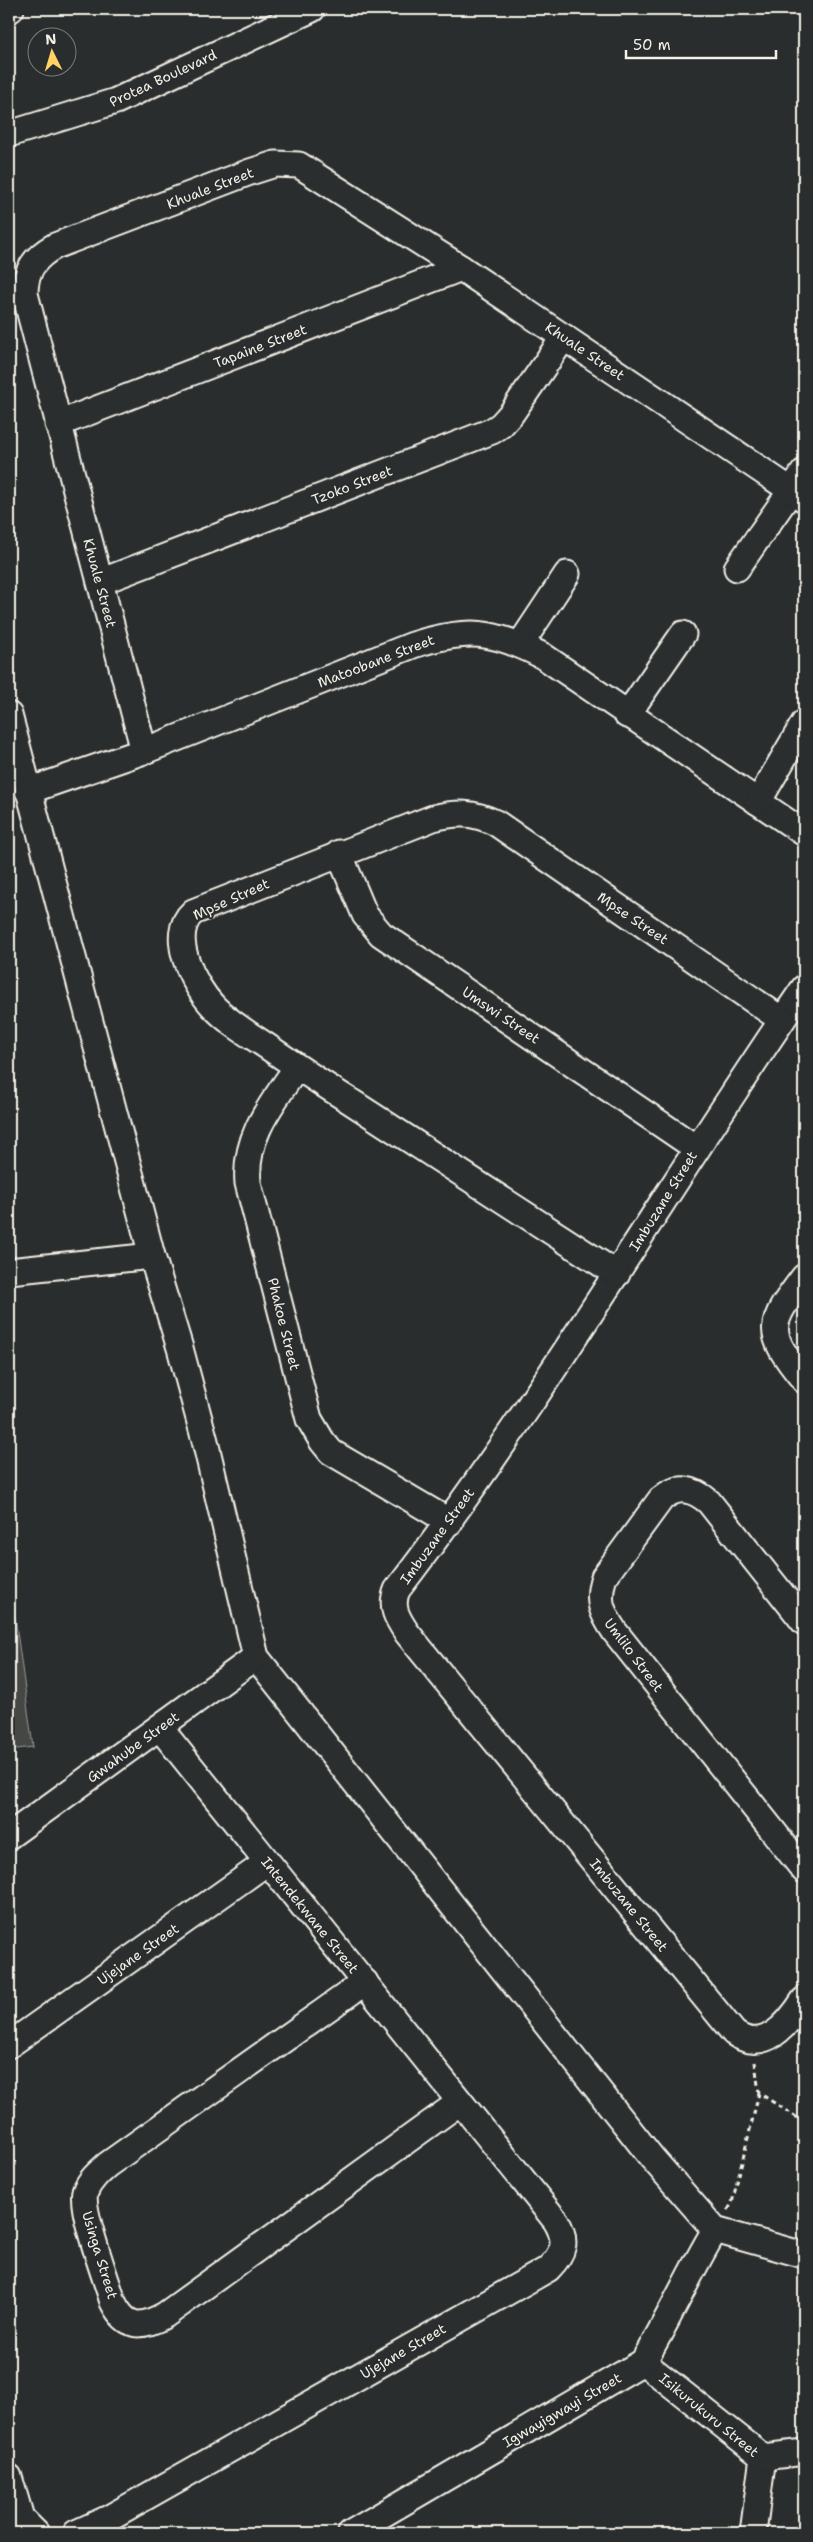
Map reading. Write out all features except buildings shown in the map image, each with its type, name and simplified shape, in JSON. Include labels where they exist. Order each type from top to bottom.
[{"type":"street","name":"Protea Boulevard","points":[[9,134],[116,101],[312,9]]},
{"type":"street","name":"Khuale Street","points":[[144,751],[58,424],[26,294],[25,281],[33,263],[44,252],[55,246],[250,172],[275,164],[289,163],[310,170],[564,337],[800,487]]},
{"type":"street","name":"Tapaine Street","points":[[58,424],[461,268]]},
{"type":"street","name":"Tzoko Street","points":[[100,582],[492,431],[501,425],[511,414],[564,337]]},
{"type":"street","points":[[737,568],[800,487]]},
{"type":"street","points":[[520,645],[567,574]]},
{"type":"street","name":"Matoobane Street","points":[[28,791],[144,751],[413,645],[442,636],[483,634],[520,645],[565,671],[627,715],[804,833]]},
{"type":"street","points":[[627,715],[683,634]]},
{"type":"street","points":[[9,715],[152,1256],[205,1440],[256,1658],[646,2150],[715,2230],[804,2255]]},
{"type":"street","points":[[758,802],[804,723]]},
{"type":"street","name":"Mpse Street","points":[[617,1274],[297,1067],[222,1014],[208,1000],[195,980],[184,949],[183,924],[193,912],[339,853],[433,818],[459,813],[479,815],[504,829],[782,1020]]},
{"type":"street","name":"Umswi Street","points":[[339,853],[365,914],[381,934],[696,1148]]},
{"type":"street","name":"Imbuzane Street","points":[[752,2041],[742,2039],[727,2026],[398,1620],[393,1600],[398,1590],[450,1522],[617,1274],[696,1148],[804,988]]},
{"type":"street","name":"Phakoe Street","points":[[297,1067],[257,1126],[246,1168],[248,1183],[309,1419],[318,1436],[332,1452],[450,1522]]},
{"type":"street","points":[[9,1271],[152,1256]]},
{"type":"street","points":[[804,1277],[780,1308],[776,1317],[775,1330],[783,1352],[804,1380]]},
{"type":"street","name":"Umlilo Street","points":[[804,1622],[709,1502],[692,1490],[673,1491],[661,1499],[604,1577],[600,1588],[599,1600],[602,1613],[615,1632],[804,1870]]},
{"type":"street","name":"Gwahube Street","points":[[9,1836],[256,1658]]},
{"type":"street","name":"Intendekwane Street","points":[[160,1728],[266,1863],[365,1982],[460,2102]]},
{"type":"street","name":"Ujejane Street","points":[[9,2046],[266,1863]]},
{"type":"street","name":"Usinga Street","points":[[365,1982],[107,2166],[92,2179],[85,2193],[85,2210],[113,2302],[120,2315],[125,2320],[136,2324],[151,2322],[165,2315],[460,2102]]},
{"type":"street","points":[[752,2041],[776,2034],[804,2000]]},
{"type":"street","name":"Ujejane Street","points":[[76,2533],[107,2519],[531,2279],[548,2269],[558,2259],[564,2244],[560,2228],[460,2102]]},
{"type":"street","name":"Igwayigwayi Street","points":[[351,2533],[643,2362],[668,2321],[698,2258],[715,2230]]},
{"type":"street","name":"Isikurukuru Street","points":[[643,2362],[763,2457],[753,2533]]},
{"type":"street","points":[[763,2457],[804,2452]]},
{"type":"street","points":[[9,2477],[21,2518],[36,2533]]},
{"type":"path","points":[[715,2230],[732,2203],[760,2093],[752,2041]]},
{"type":"path","points":[[760,2093],[804,2122]]},
{"type":"shaded area","points":[[14,1610],[33,1747],[9,1750],[9,1611]]}]
